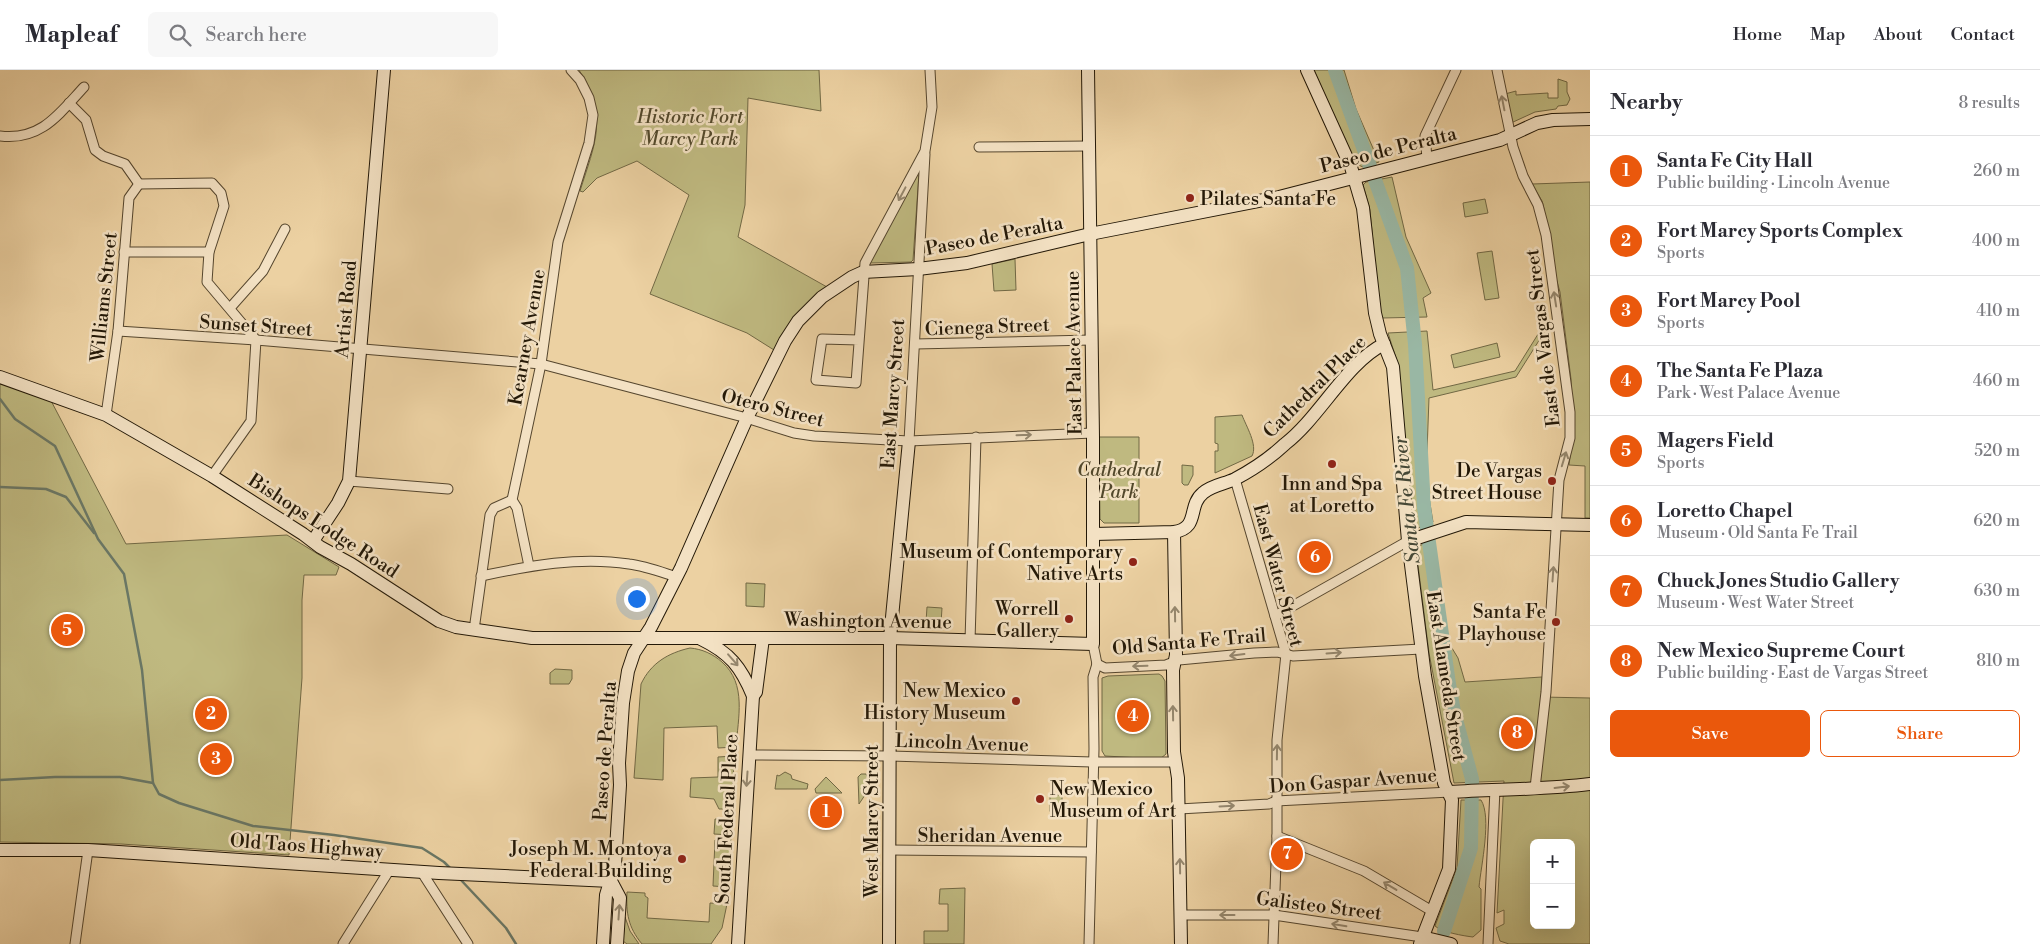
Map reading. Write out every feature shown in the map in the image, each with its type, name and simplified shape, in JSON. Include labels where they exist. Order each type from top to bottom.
[{"type":"street","name":"Artist Road","points":[[313,541],[343,494],[349,481],[384,70]]},
{"type":"street","name":"Kearney Avenue","points":[[512,500],[541,364],[558,242],[589,144],[593,115],[589,98],[580,80],[570,70]]},
{"type":"street","points":[[859,340],[822,339],[816,380],[856,384],[859,340],[862,272],[925,151],[932,107],[930,70]]},
{"type":"street","name":"East Palace Avenue","points":[[1088,70],[1094,534],[1093,644],[1097,664]]},
{"type":"street","name":"East Alameda Street","points":[[1307,70],[1351,167],[1358,176],[1366,228],[1375,313],[1393,367],[1412,539],[1421,649],[1444,783],[1455,792],[1452,810],[1449,869],[1432,910],[1425,940]]},
{"type":"street","points":[[1427,158],[1425,136],[1456,70]]},
{"type":"street","name":"East de Vargas Street","points":[[1497,70],[1510,136],[1523,176],[1538,205],[1545,230],[1570,412],[1570,438],[1559,480],[1546,692],[1535,788]]},
{"type":"street","points":[[0,136],[23,136],[36,132],[49,124],[84,87]]},
{"type":"street","points":[[70,103],[86,120],[95,150],[103,156],[125,164],[139,184],[212,183],[221,193],[224,206],[209,252],[207,282],[256,340],[251,421],[212,476]]},
{"type":"street","name":"Paseo de Peralta","points":[[603,944],[606,895],[615,865],[624,686],[634,653],[644,639],[677,577],[747,418],[785,341],[798,321],[822,297],[852,276],[862,272],[918,269],[967,263],[1090,234],[1226,209],[1510,136],[1537,123],[1554,120],[1590,119]]},
{"type":"street","points":[[979,147],[1088,146]]},
{"type":"street","name":"East Marcy Street","points":[[890,638],[909,441],[925,151]]},
{"type":"street","name":"Williams Street","points":[[106,415],[118,331],[129,198],[139,184]]},
{"type":"street","points":[[230,308],[264,271],[285,229]]},
{"type":"street","points":[[124,252],[209,252]]},
{"type":"street","name":"Sunset Street","points":[[118,331],[256,340],[541,364]]},
{"type":"street","name":"Cienega Street","points":[[914,344],[1091,340]]},
{"type":"street","name":"Cathedral Place","points":[[1174,532],[1184,530],[1190,524],[1196,502],[1204,492],[1235,479],[1294,437],[1365,356],[1384,344]]},
{"type":"street","name":"Otero Street","points":[[541,364],[747,418],[794,433],[814,436],[909,441],[1093,432]]},
{"type":"street","name":"Bishops Lodge Road","points":[[0,377],[106,415],[212,476],[440,621],[456,627],[532,638],[644,639]]},
{"type":"street","points":[[970,640],[976,437]]},
{"type":"street","name":"East Water Street","points":[[1235,479],[1286,654],[1278,732],[1274,944]]},
{"type":"street","points":[[349,481],[448,489]]},
{"type":"street","points":[[474,630],[490,515],[494,508],[512,500],[517,508],[529,566]]},
{"type":"street","name":"Old Santa Fe Trail","points":[[1275,616],[1412,539],[1466,522],[1590,525]]},
{"type":"street","points":[[1094,534],[1174,532],[1173,670],[1175,762],[1179,809],[1181,944]]},
{"type":"street","points":[[480,576],[529,566],[580,562],[615,562],[631,564],[677,577]]},
{"type":"street","points":[[699,638],[720,649],[733,660],[744,675],[753,696]]},
{"type":"street","name":"South Federal Place","points":[[737,941],[753,696],[758,685],[763,638]]},
{"type":"street","name":"Washington Avenue","points":[[644,639],[890,638],[1093,644]]},
{"type":"street","name":"West Marcy Street","points":[[889,944],[890,638]]},
{"type":"street","name":"Old Santa Fe Trail","points":[[1097,664],[1108,668],[1162,666],[1179,660],[1254,653],[1277,652],[1294,656],[1421,649]]},
{"type":"street","points":[[1089,944],[1093,677],[1097,664]]},
{"type":"street","name":"Lincoln Avenue","points":[[749,755],[1175,762]]},
{"type":"street","name":"Don Gaspar Avenue","points":[[1179,809],[1269,804],[1276,801],[1496,789],[1549,789],[1590,784]]},
{"type":"street","points":[[1488,944],[1496,789]]},
{"type":"street","points":[[1277,836],[1364,871],[1432,910]]},
{"type":"street","name":"Old Taos Highway","points":[[0,850],[88,850],[439,873],[611,881]]},
{"type":"street","points":[[75,944],[88,850]]},
{"type":"street","name":"Sheridan Avenue","points":[[890,850],[1091,852]]},
{"type":"street","points":[[343,944],[390,869]]},
{"type":"street","points":[[422,871],[468,944]]},
{"type":"street","points":[[611,881],[620,898],[617,944]]},
{"type":"street","name":"Galisteo Street","points":[[1181,915],[1274,915],[1449,944]]},
{"type":"green space","name":"Historic Fort Marcy Park","points":[[579,70],[819,70],[821,111],[748,98],[745,205],[738,237],[827,287],[804,308],[774,350],[747,333],[650,294],[689,195],[637,161],[597,178],[583,192],[580,191],[594,144],[596,116],[594,102]]},
{"type":"green space","points":[[1314,70],[1344,70],[1356,109],[1379,162],[1363,167],[1356,164],[1348,150]]},
{"type":"green space","points":[[1558,79],[1567,82],[1567,92],[1570,99],[1567,105],[1558,106],[1556,109],[1535,112],[1511,123],[1505,94],[1516,91],[1516,95],[1548,93],[1548,98],[1558,98]]},
{"type":"green space","points":[[919,173],[913,260],[911,262],[869,263],[916,174]]},
{"type":"green space","points":[[1392,177],[1406,237],[1431,293],[1423,298],[1427,317],[1382,318],[1379,305],[1370,210],[1363,185],[1366,182]]},
{"type":"green space","points":[[1590,182],[1590,518],[1585,518],[1585,466],[1569,465],[1573,435],[1571,379],[1560,292],[1554,271],[1542,201],[1532,184]]},
{"type":"green space","points":[[1485,199],[1488,213],[1465,217],[1463,203]]},
{"type":"green space","points":[[1492,251],[1499,298],[1485,300],[1477,253]]},
{"type":"green space","points":[[1015,259],[1016,290],[994,291],[992,264]]},
{"type":"green space","points":[[1554,321],[1545,331],[1516,377],[1429,398],[1426,479],[1433,522],[1418,528],[1414,527],[1397,361],[1388,333],[1427,331],[1433,390],[1515,371],[1545,323]]},
{"type":"green space","points":[[1497,343],[1500,357],[1454,368],[1451,355]]},
{"type":"green space","points":[[0,381],[48,395],[126,544],[287,535],[339,567],[336,575],[304,575],[302,600],[302,678],[289,855],[121,844],[0,842]]},
{"type":"green space","points":[[1242,415],[1253,441],[1252,456],[1215,473],[1215,451],[1218,451],[1218,444],[1215,443],[1215,417]]},
{"type":"green space","name":"Cathedral Park","points":[[1099,437],[1139,437],[1139,523],[1104,523],[1100,519]]},
{"type":"green space","points":[[1182,465],[1193,466],[1193,475],[1188,485],[1182,483]]},
{"type":"green space","points":[[1434,541],[1444,635],[1458,658],[1465,682],[1542,677],[1542,697],[1590,698],[1590,944],[1509,944],[1500,941],[1496,928],[1504,924],[1504,910],[1497,913],[1504,781],[1454,783],[1429,653],[1417,557],[1418,546]]},
{"type":"green space","points":[[746,583],[765,584],[764,607],[746,606]]},
{"type":"green space","points":[[927,607],[942,608],[941,623],[926,622]]},
{"type":"green space","points":[[690,648],[711,654],[719,659],[735,680],[739,702],[736,747],[718,748],[717,726],[664,728],[663,780],[634,778],[641,684],[650,670],[661,660]]},
{"type":"green space","points":[[555,669],[572,670],[572,679],[569,684],[550,684],[550,673]]},
{"type":"green space","points":[[1159,674],[1165,681],[1166,754],[1160,759],[1105,756],[1102,751],[1102,678],[1108,676]]},
{"type":"green space","points":[[734,756],[732,809],[719,809],[714,799],[690,797],[691,778],[718,777],[718,757]]},
{"type":"green space","points":[[785,772],[791,775],[792,779],[808,784],[807,789],[775,789],[777,775],[779,776]]},
{"type":"green space","points":[[861,774],[866,774],[869,780],[865,785],[867,792],[859,804],[858,777]]},
{"type":"green space","points":[[826,777],[842,793],[816,793],[815,789]]},
{"type":"green space","points":[[1050,795],[1062,795],[1062,811],[1050,811]]},
{"type":"green space","points":[[1461,800],[1481,800],[1486,818],[1479,887],[1481,889],[1481,930],[1473,937],[1447,932],[1435,926],[1457,868]]},
{"type":"green space","points":[[715,819],[732,820],[731,835],[714,834]]},
{"type":"green space","points":[[719,837],[731,837],[728,887],[713,886],[715,840],[719,840]]},
{"type":"green space","points":[[965,888],[964,944],[924,944],[924,931],[948,931],[948,904],[939,904],[940,889]]},
{"type":"green space","points":[[627,892],[645,893],[645,896],[648,898],[647,918],[709,922],[710,903],[727,904],[722,928],[711,944],[642,944],[637,938],[629,920]]},
{"type":"green space","points":[[625,917],[630,931],[639,944],[627,944],[623,941]]},
{"type":"shaded area","points":[[227,752],[229,763],[206,767],[204,756]]},
{"type":"waterway","name":"Santa Fe River","points":[[1335,70],[1407,268],[1415,344],[1424,507],[1449,684],[1454,712],[1472,779],[1471,848],[1444,931]]},
{"type":"waterway","points":[[0,399],[15,419],[55,446],[98,539],[124,574],[142,670],[153,783],[159,794],[179,803],[253,826],[334,835],[422,848],[444,862],[451,869]]},
{"type":"waterway","points":[[0,487],[46,489],[66,497],[94,533]]},
{"type":"waterway","points":[[0,780],[55,777],[120,777],[153,783]]},
{"type":"waterway","points":[[460,879],[506,928],[516,944]]},
{"type":"place","name":"Pilates Santa Fe","points":[[1190,198]]},
{"type":"place","name":"Inn and Spa at Loretto","points":[[1332,464]]},
{"type":"place","name":"De Vargas Street House","points":[[1552,481]]},
{"type":"place","name":"Loretto Chapel","points":[[1315,557]]},
{"type":"place","name":"Museum of Contemporary Native Arts","points":[[1133,562]]},
{"type":"place","name":"Worrell Gallery","points":[[1069,619]]},
{"type":"place","name":"Santa Fe Playhouse","points":[[1556,622]]},
{"type":"place","name":"Magers Field","points":[[67,630]]},
{"type":"place","name":"New Mexico History Museum","points":[[1016,701]]},
{"type":"place","name":"Fort Marcy Sports Complex","points":[[211,714]]},
{"type":"place","name":"The Santa Fe Plaza","points":[[1133,716]]},
{"type":"place","name":"New Mexico Supreme Court","points":[[1517,733]]},
{"type":"place","name":"Fort Marcy Pool","points":[[216,759]]},
{"type":"place","name":"New Mexico Museum of Art","points":[[1040,799]]},
{"type":"place","name":"Santa Fe City Hall","points":[[826,812]]},
{"type":"place","name":"Chuck Jones Studio Gallery","points":[[1287,854]]},
{"type":"place","name":"Joseph M. Montoya Federal Building","points":[[682,859]]}]
